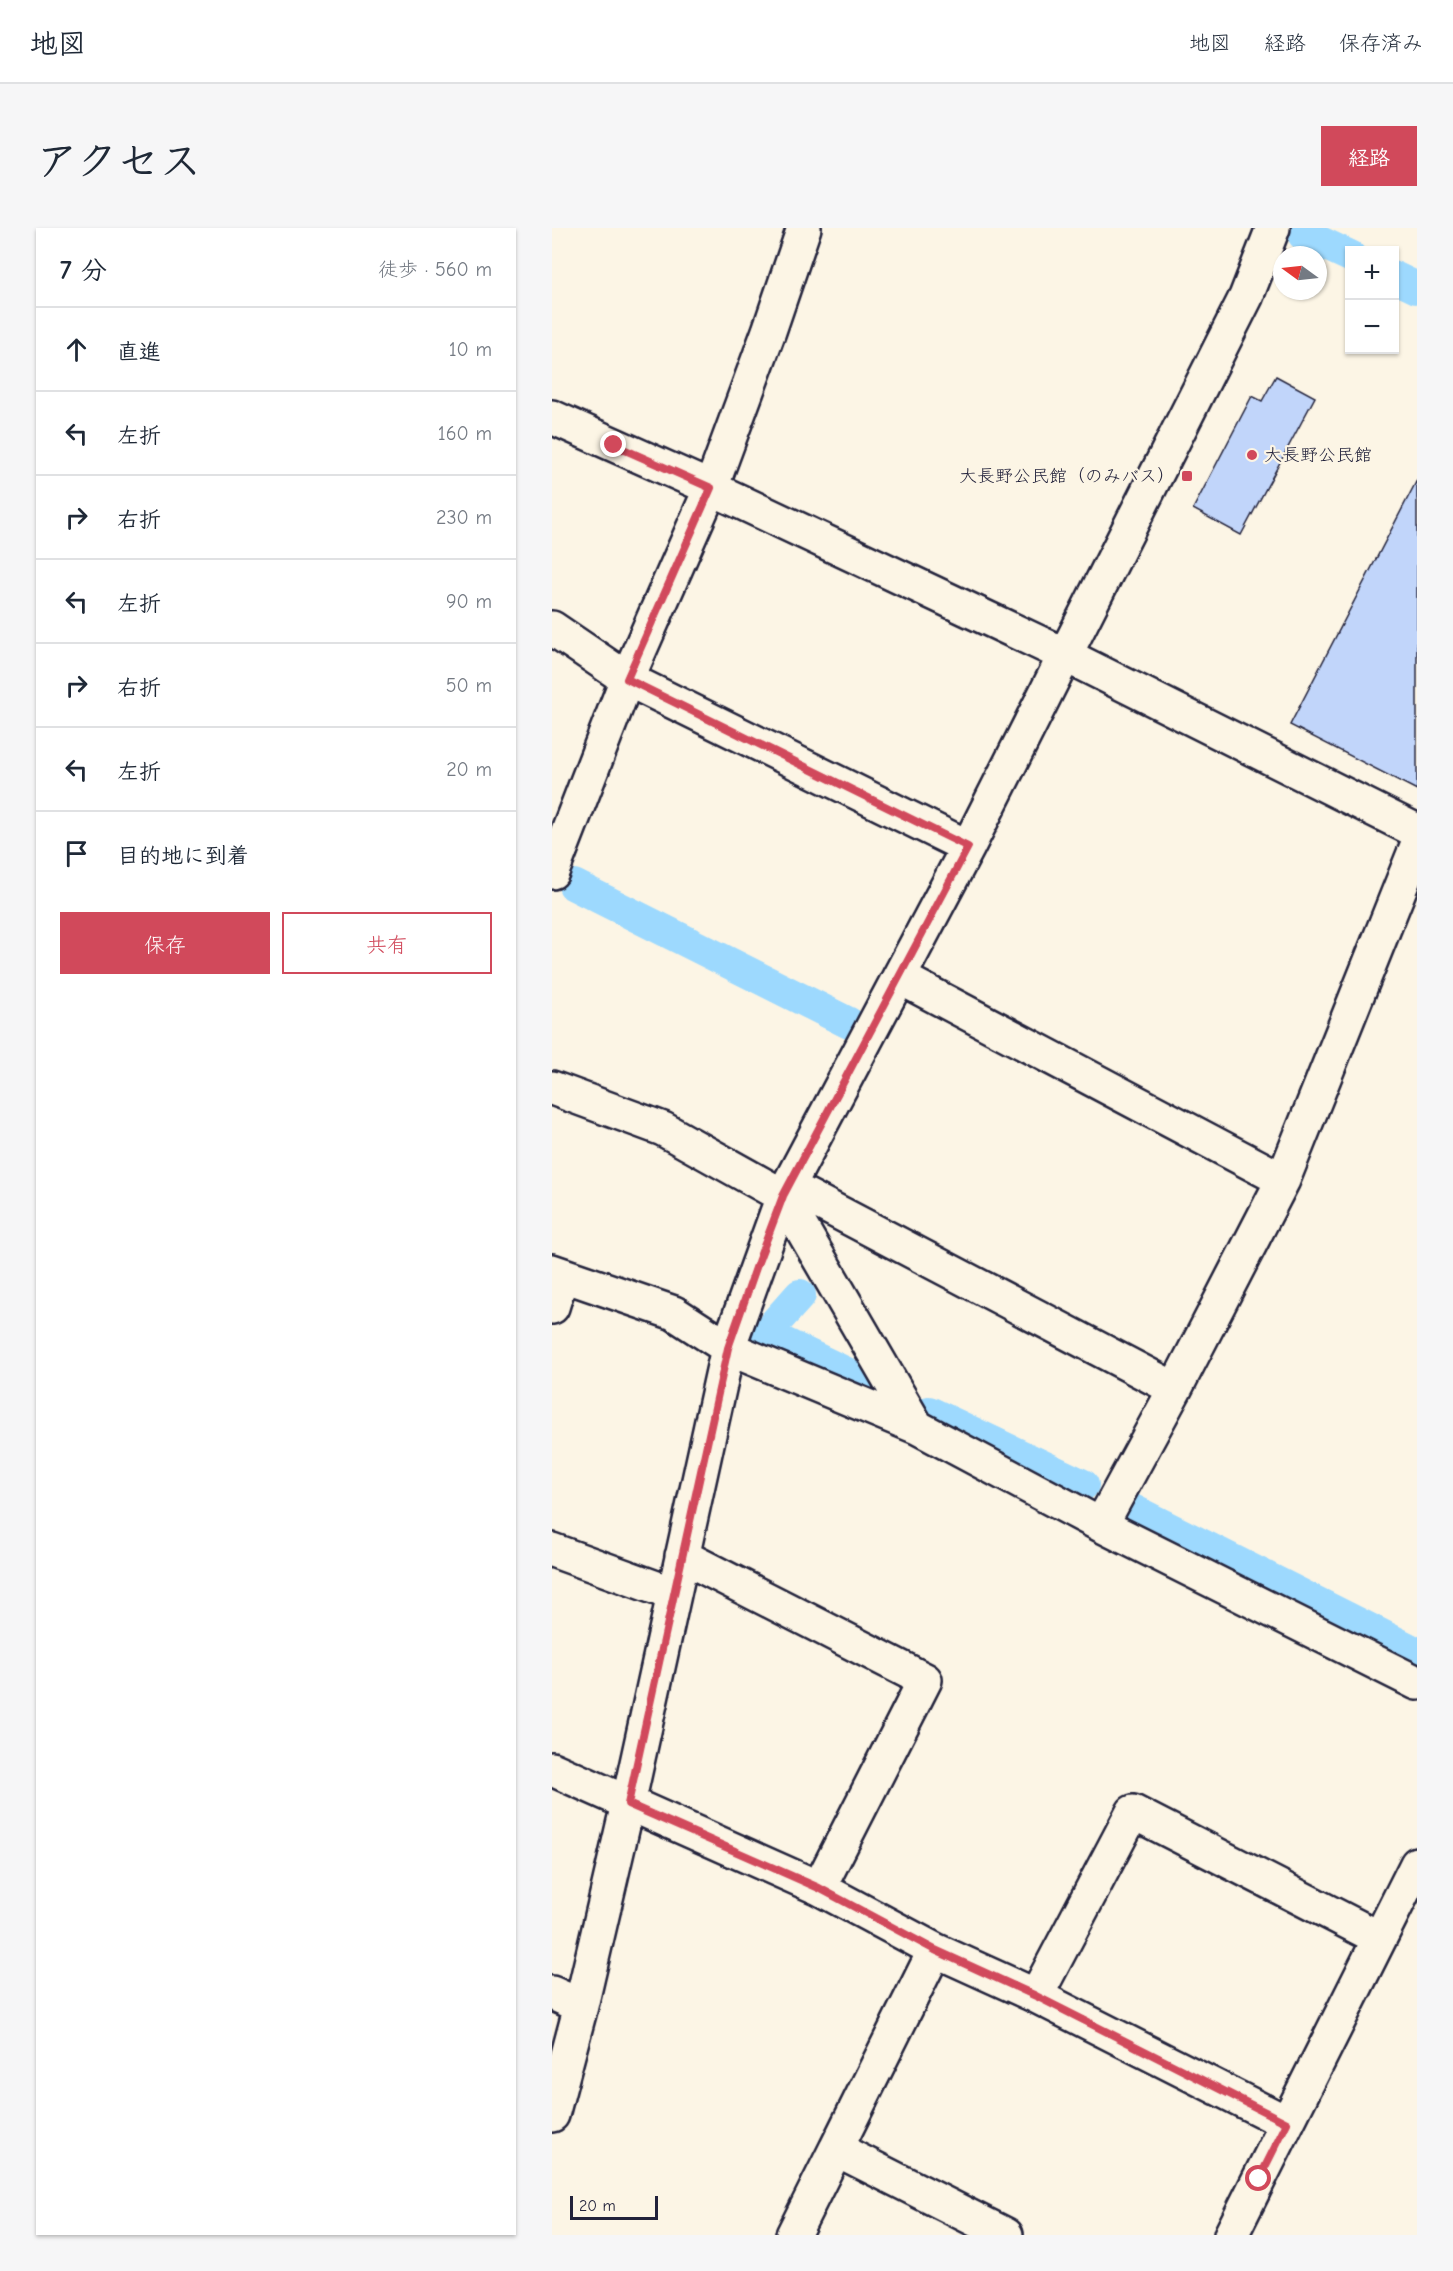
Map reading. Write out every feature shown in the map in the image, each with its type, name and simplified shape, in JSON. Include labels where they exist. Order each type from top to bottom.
[{"type":"street","points":[[552,872],[627,679],[711,488],[804,228]]},
{"type":"street","points":[[552,2115],[566,1999],[628,1804],[728,1348],[785,1191],[968,847],[1246,297],[1273,228]]},
{"type":"street","points":[[552,417],[711,488],[1065,655],[1417,831]]},
{"type":"street","points":[[552,628],[627,679],[968,847]]},
{"type":"street","points":[[1101,1525],[1175,1389],[1283,1180],[1417,846]]},
{"type":"street","points":[[898,976],[1283,1180]]},
{"type":"street","points":[[552,1088],[663,1130],[1175,1389]]},
{"type":"street","points":[[785,1191],[917,1427]]},
{"type":"street","points":[[552,1306],[557,1273],[674,1313],[728,1348],[917,1427],[1101,1525],[1417,1683]]},
{"type":"street","points":[[552,1550],[673,1594]]},
{"type":"street","points":[[682,1556],[925,1680],[819,1888]]},
{"type":"street","points":[[552,1769],[819,1888],[935,1950],[1036,1996],[1287,2123]]},
{"type":"street","points":[[1036,1996],[1133,1812],[1379,1938]]},
{"type":"street","points":[[1231,2235],[1417,1864]]},
{"type":"street","points":[[793,2235],[935,1950]]},
{"type":"street","points":[[836,2149],[1006,2235]]},
{"type":"building","name":"大長野公民館","points":[[1276,376],[1315,397],[1241,535],[1193,509],[1252,396],[1262,401]]},
{"type":"building","points":[[1417,480],[1417,790],[1290,725]]},
{"type":"waterway","points":[[1303,234],[1345,254]]},
{"type":"waterway","points":[[1399,279],[1417,288]]},
{"type":"waterway","points":[[574,885],[849,1023]]},
{"type":"waterway","points":[[800,1295],[765,1334],[861,1380]]},
{"type":"waterway","points":[[929,1412],[1083,1485]]},
{"type":"waterway","points":[[1127,1507],[1417,1653]]},
{"type":"place","name":"大長野公民館","points":[[1252,455]]},
{"type":"place","name":"大長野公民館（のみバス）","points":[[1187,476]]},
{"type":"route","points":[[614,445],[711,488],[627,679],[968,847],[783,1196],[758,1262],[728,1348],[628,1804],[819,1888],[935,1950],[1036,1996],[1287,2123],[1259,2179]]}]
